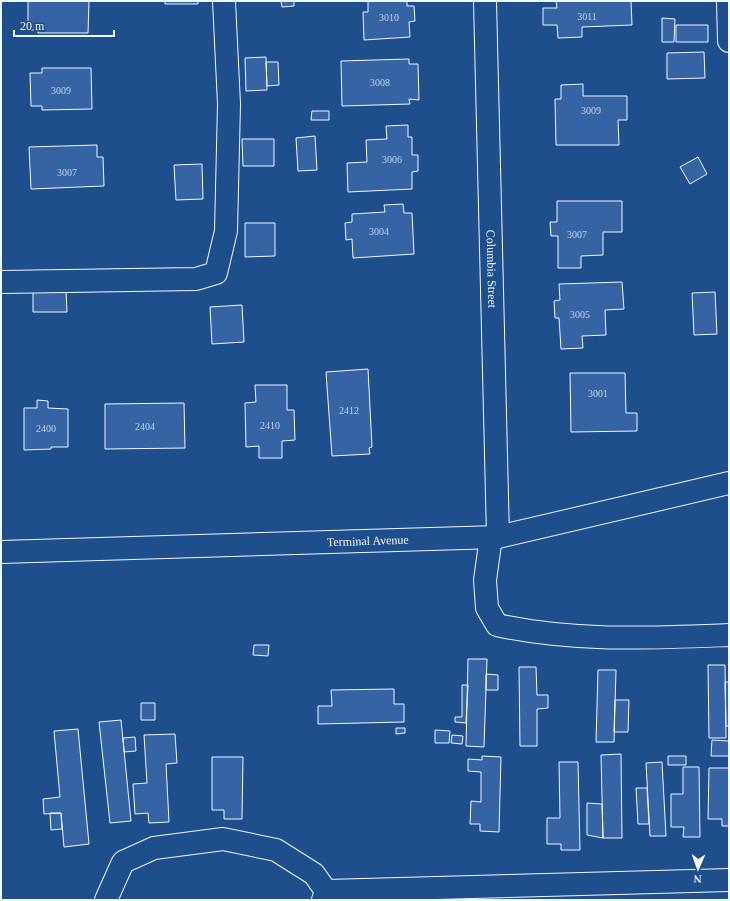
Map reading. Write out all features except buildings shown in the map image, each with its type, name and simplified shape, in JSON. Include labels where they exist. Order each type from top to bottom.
[{"type":"street","points":[[1,282],[196,279],[216,273],[226,230],[229,104],[224,1]]},
{"type":"street","name":"Columbia Street","points":[[485,1],[494,537],[485,580],[487,608],[497,625],[530,632],[579,636],[663,638],[729,636]]},
{"type":"street","points":[[728,1],[729,41]]},
{"type":"street","name":"Terminal Avenue","points":[[1,552],[494,537],[729,483]]},
{"type":"street","points":[[106,900],[123,862],[154,848],[223,839],[276,850],[314,874],[324,896],[729,880]]}]
